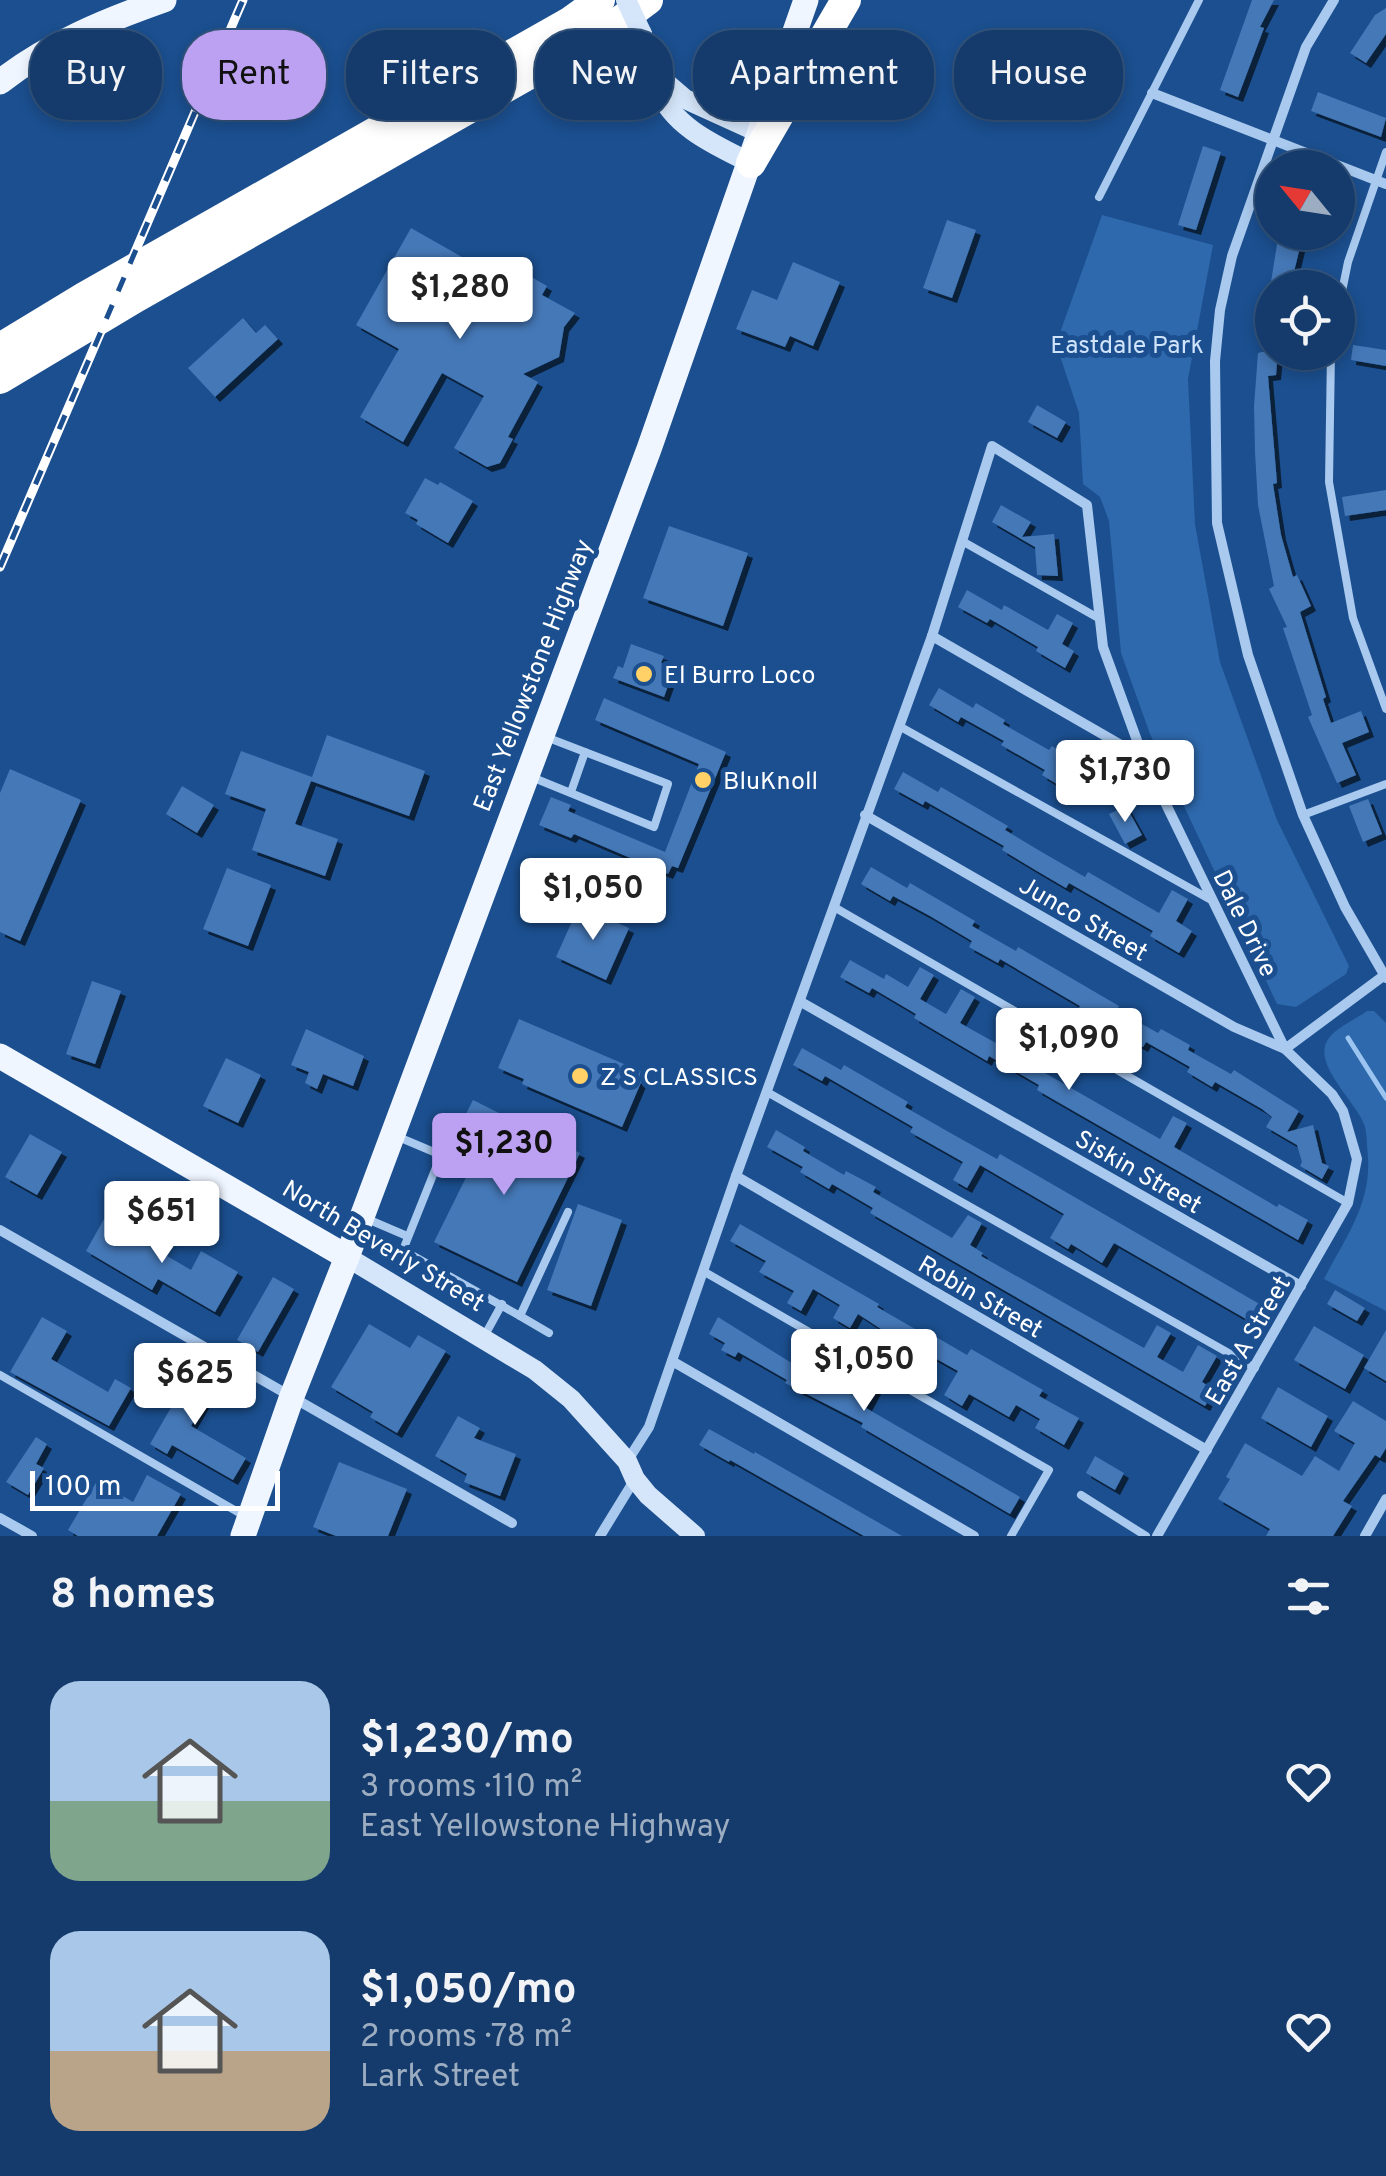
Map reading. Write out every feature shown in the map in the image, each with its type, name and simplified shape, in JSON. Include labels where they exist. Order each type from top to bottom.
[{"type":"highway","points":[[0,341],[571,21],[600,0]]},
{"type":"highway","points":[[0,379],[609,29],[648,0]]},
{"type":"highway","points":[[751,163],[846,0]]},
{"type":"highway","points":[[0,348],[84,296]]},
{"type":"main road","points":[[0,82],[105,20],[164,0]]},
{"type":"main road","points":[[626,0],[640,30]]},
{"type":"main road","name":"East Yellowstone Highway","points":[[246,1527],[542,735],[762,134],[806,0]]},
{"type":"main road","points":[[673,88],[685,98],[762,134]]},
{"type":"main road","points":[[673,110],[704,138],[751,163]]},
{"type":"main road","name":"North Beverly Street","points":[[0,1056],[536,1370],[562,1392],[648,1495],[695,1536]]},
{"type":"street","points":[[1285,1049],[1385,976],[1345,907],[1304,815],[1248,655],[1217,523],[1214,361],[1232,256],[1306,47],[1334,0]]},
{"type":"street","points":[[1152,92],[1381,182]]},
{"type":"street","name":"Dale Drive","points":[[962,540],[992,446],[1087,504],[1102,647],[1143,757],[1285,1049],[1332,1094],[1342,1110],[1357,1159]]},
{"type":"street","points":[[600,1536],[650,1426],[736,1176],[932,636],[962,540]]},
{"type":"street","points":[[932,636],[1143,757]]},
{"type":"street","name":"Junco Street","points":[[865,816],[1234,1027],[1285,1049]]},
{"type":"street","name":"Siskin Street","points":[[801,1002],[1301,1286]]},
{"type":"street","name":"East A Street","points":[[1157,1536],[1348,1204],[1357,1159]]},
{"type":"street","name":"Robin Street","points":[[736,1176],[1206,1450]]},
{"type":"street","points":[[0,1230],[512,1523]]},
{"type":"street","points":[[672,1361],[974,1536]]},
{"type":"street","points":[[1365,1536],[1386,1499]]},
{"type":"street","points":[[0,1518],[32,1536]]},
{"type":"street","points":[[1372,1524],[1386,1532]]},
{"type":"lane","points":[[1099,197],[1199,0]]},
{"type":"lane","points":[[1346,270],[1381,182],[1386,152]]},
{"type":"lane","points":[[1331,370],[1329,482],[1354,618],[1386,709]]},
{"type":"lane","points":[[962,540],[1100,619]]},
{"type":"lane","points":[[899,726],[1213,901]]},
{"type":"lane","points":[[526,775],[654,827],[668,784],[542,735]]},
{"type":"lane","points":[[571,792],[585,752]]},
{"type":"lane","points":[[1304,815],[1386,784]]},
{"type":"lane","points":[[834,907],[1348,1204]]},
{"type":"lane","points":[[768,1092],[1255,1368]]},
{"type":"lane","points":[[392,1134],[441,1155],[402,1250],[549,1334]]},
{"type":"lane","points":[[520,1316],[568,1212]]},
{"type":"lane","points":[[361,1216],[407,1236]]},
{"type":"lane","points":[[703,1272],[1048,1470],[1011,1536]]},
{"type":"lane","points":[[483,1339],[502,1304]]},
{"type":"lane","points":[[0,1375],[246,1527]]},
{"type":"lane","points":[[1082,1495],[1146,1536]]},
{"type":"green space","name":"Eastdale Park","points":[[1102,215],[1213,245],[1188,379],[1195,524],[1220,662],[1277,820],[1349,966],[1346,974],[1296,1007],[1277,1004],[1150,734],[1121,653],[1109,521],[1100,497],[1083,484],[1079,413],[1056,344]]},
{"type":"green space","points":[[1367,1011],[1374,1011],[1386,1023],[1386,1311],[1324,1279],[1361,1206],[1368,1174],[1365,1127],[1330,1071],[1325,1048],[1337,1030]]},
{"type":"building","points":[[1252,0],[1274,0],[1260,27],[1264,28],[1238,97],[1220,90]]},
{"type":"building","points":[[1386,8],[1386,34],[1366,63],[1350,53],[1375,15]]},
{"type":"building","points":[[1318,92],[1386,118],[1381,137],[1311,111]]},
{"type":"building","points":[[1203,146],[1221,152],[1196,230],[1178,225]]},
{"type":"building","points":[[947,220],[976,230],[952,298],[923,288]]},
{"type":"building","points":[[411,228],[506,282],[514,267],[547,286],[542,295],[575,313],[564,327],[559,357],[523,374],[538,382],[508,437],[513,439],[500,463],[487,467],[454,448],[484,396],[442,373],[403,442],[360,417],[399,349],[356,325]]},
{"type":"building","points":[[1276,250],[1299,250],[1294,270],[1273,270]]},
{"type":"building","points":[[793,262],[840,282],[813,346],[790,336],[785,347],[736,329],[752,290],[777,300]]},
{"type":"building","points":[[243,318],[256,333],[265,325],[278,339],[215,397],[188,368]]},
{"type":"building","points":[[1355,345],[1386,350],[1386,366],[1355,361]]},
{"type":"building","points":[[1257,370],[1276,370],[1276,375],[1268,376],[1277,483],[1273,484],[1293,577],[1297,575],[1311,606],[1300,612],[1331,723],[1361,711],[1369,732],[1342,743],[1356,775],[1337,783],[1308,717],[1312,715],[1283,628],[1287,627],[1269,589],[1274,586],[1258,505],[1254,406]]},
{"type":"building","points":[[1037,405],[1066,422],[1057,438],[1028,422]]},
{"type":"building","points":[[425,478],[473,501],[448,543],[405,513]]},
{"type":"building","points":[[1386,490],[1386,510],[1345,516],[1342,497]]},
{"type":"building","points":[[1001,505],[1031,522],[1022,537],[1054,534],[1058,576],[1037,575],[1035,547],[992,522]]},
{"type":"building","points":[[669,526],[748,553],[723,626],[643,598]]},
{"type":"building","points":[[967,590],[1048,630],[1057,614],[1073,623],[1062,644],[1074,651],[1065,668],[990,619],[987,623],[958,607]]},
{"type":"building","name":"El Burro Loco","points":[[631,644],[664,656],[661,663],[674,669],[664,697],[613,678],[618,666],[623,668]]},
{"type":"building","points":[[939,688],[973,708],[976,703],[1005,720],[1003,724],[1115,782],[1105,799],[1071,779],[1065,789],[1042,775],[1045,770],[1001,745],[1004,741],[961,717],[958,722],[929,705]]},
{"type":"building","name":"BluKnoll","points":[[604,698],[726,752],[678,868],[672,866],[668,874],[574,834],[571,838],[539,825],[551,797],[571,805],[568,811],[665,852],[699,764],[595,720]]},
{"type":"building","points":[[327,735],[425,771],[409,816],[311,781],[295,824],[338,839],[325,876],[252,850],[266,809],[225,794],[241,751],[312,777]]},
{"type":"building","points":[[10,769],[81,800],[20,941],[0,932],[0,793]]},
{"type":"building","points":[[903,772],[938,792],[941,787],[1008,826],[1005,830],[1040,851],[1085,877],[1088,872],[1159,913],[1172,890],[1188,899],[1176,921],[1192,931],[1179,953],[1150,936],[1153,931],[1069,883],[1066,888],[1002,850],[1004,846],[925,801],[923,805],[894,789]]},
{"type":"building","points":[[182,786],[214,805],[197,833],[166,814]]},
{"type":"building","points":[[1368,799],[1382,834],[1363,842],[1349,806]]},
{"type":"building","points":[[1127,808],[1142,835],[1125,844],[1109,814]]},
{"type":"building","points":[[871,867],[907,888],[910,883],[975,921],[972,926],[1016,951],[1018,947],[1119,1006],[1117,1010],[1158,1033],[1161,1029],[1190,1045],[1188,1050],[1231,1074],[1234,1070],[1299,1111],[1287,1132],[1313,1125],[1322,1163],[1329,1166],[1322,1179],[1300,1166],[1297,1145],[1266,1127],[1272,1117],[1262,1109],[1215,1082],[1212,1087],[1187,1072],[1190,1067],[1146,1042],[1143,1047],[1096,1021],[1090,1031],[1072,1021],[1080,1006],[1000,959],[998,963],[969,947],[972,941],[930,916],[893,896],[890,901],[861,884]]},
{"type":"building","points":[[227,868],[271,885],[248,946],[203,929]]},
{"type":"building","points":[[579,906],[629,928],[606,980],[556,957]]},
{"type":"building","points":[[850,960],[908,987],[920,967],[934,975],[920,999],[946,1014],[961,989],[975,997],[960,1023],[1003,1047],[1005,1043],[1034,1060],[1031,1065],[1160,1139],[1173,1116],[1187,1123],[1174,1147],[1277,1207],[1279,1204],[1308,1220],[1298,1240],[1037,1090],[1039,1085],[989,1056],[987,1061],[914,1018],[916,1014],[872,988],[869,993],[840,977]]},
{"type":"building","points":[[92,981],[121,991],[95,1064],[66,1054]]},
{"type":"building","name":"Z S CLASSICS","points":[[519,1019],[645,1073],[622,1127],[522,1084],[524,1079],[498,1068]]},
{"type":"building","points":[[306,1029],[364,1056],[353,1086],[323,1074],[317,1089],[305,1083],[309,1072],[291,1065]]},
{"type":"building","points":[[802,1048],[841,1070],[844,1065],[908,1102],[905,1107],[997,1159],[1000,1154],[1263,1306],[1253,1323],[1114,1243],[1102,1263],[1071,1244],[1068,1249],[1050,1238],[1064,1214],[980,1165],[967,1188],[953,1180],[963,1162],[910,1132],[913,1127],[825,1076],[822,1081],[793,1065]]},
{"type":"building","points":[[226,1058],[261,1075],[238,1123],[203,1106]]},
{"type":"building","points":[[473,1100],[515,1121],[499,1154],[528,1169],[544,1136],[580,1153],[517,1282],[434,1242],[487,1135],[462,1122]]},
{"type":"building","points":[[776,1130],[805,1147],[803,1151],[844,1175],[846,1171],[876,1187],[873,1192],[952,1238],[968,1215],[982,1223],[970,1245],[983,1253],[981,1256],[1144,1348],[1157,1325],[1171,1333],[1157,1357],[1183,1372],[1198,1345],[1217,1356],[1202,1382],[1215,1390],[1205,1406],[870,1213],[873,1208],[832,1184],[829,1189],[800,1172],[803,1167],[767,1147]]},
{"type":"building","points":[[30,1134],[62,1152],[37,1195],[5,1177]]},
{"type":"building","points":[[578,1204],[622,1220],[591,1306],[547,1290]]},
{"type":"building","points":[[104,1219],[191,1270],[201,1251],[238,1272],[215,1312],[158,1279],[152,1290],[86,1251]]},
{"type":"building","points":[[740,1224],[929,1337],[931,1334],[967,1355],[971,1349],[1043,1390],[1039,1396],[1079,1418],[1064,1445],[1035,1428],[1040,1419],[1016,1405],[1009,1417],[969,1394],[962,1406],[944,1395],[958,1371],[915,1347],[913,1350],[858,1314],[850,1328],[833,1318],[840,1305],[813,1289],[801,1311],[787,1303],[794,1291],[759,1272],[766,1261],[730,1241]]},
{"type":"building","points":[[273,1277],[294,1289],[258,1352],[237,1340]]},
{"type":"building","points":[[1335,1290],[1365,1308],[1357,1321],[1327,1304]]},
{"type":"building","points":[[42,1317],[67,1331],[51,1359],[108,1392],[115,1379],[131,1388],[109,1426],[10,1372]]},
{"type":"building","points":[[718,1317],[830,1387],[832,1383],[854,1396],[866,1374],[880,1382],[866,1408],[1020,1497],[1010,1514],[738,1352],[735,1357],[721,1350],[725,1343],[709,1334]]},
{"type":"building","points":[[369,1324],[410,1348],[418,1335],[446,1351],[397,1433],[370,1417],[373,1412],[331,1387]]},
{"type":"building","points":[[1314,1326],[1364,1355],[1345,1389],[1294,1360]]},
{"type":"building","points":[[1386,1330],[1386,1381],[1364,1368]]},
{"type":"building","points":[[185,1369],[214,1386],[191,1426],[246,1458],[233,1480],[172,1445],[167,1454],[150,1444],[177,1397],[171,1393]]},
{"type":"building","points":[[1278,1387],[1328,1416],[1311,1447],[1261,1418]]},
{"type":"building","points":[[1353,1401],[1386,1421],[1386,1448],[1380,1458],[1375,1455],[1343,1501],[1352,1506],[1333,1536],[1266,1536],[1270,1529],[1218,1499],[1245,1443],[1302,1476],[1315,1456],[1339,1471],[1355,1443],[1334,1431]]},
{"type":"building","points":[[458,1416],[480,1428],[474,1438],[516,1454],[500,1496],[464,1482],[467,1474],[435,1456]]},
{"type":"building","points":[[709,1429],[902,1536],[864,1536],[729,1462],[699,1445]]},
{"type":"building","points":[[36,1437],[47,1444],[36,1464],[44,1468],[28,1495],[6,1482]]},
{"type":"building","points":[[1095,1456],[1124,1473],[1115,1490],[1086,1473]]},
{"type":"building","points":[[339,1462],[407,1489],[388,1536],[336,1536],[313,1527]]},
{"type":"building","points":[[147,1475],[181,1494],[157,1536],[78,1536],[68,1530],[97,1481],[133,1502]]},
{"type":"waterway","points":[[1348,1038],[1386,1098]]},
{"type":"railway","points":[[0,567],[243,0]]},
{"type":"place","name":"El Burro Loco","points":[[644,674]]},
{"type":"place","name":"BluKnoll","points":[[703,780]]},
{"type":"place","name":"Z S CLASSICS","points":[[580,1076]]}]
